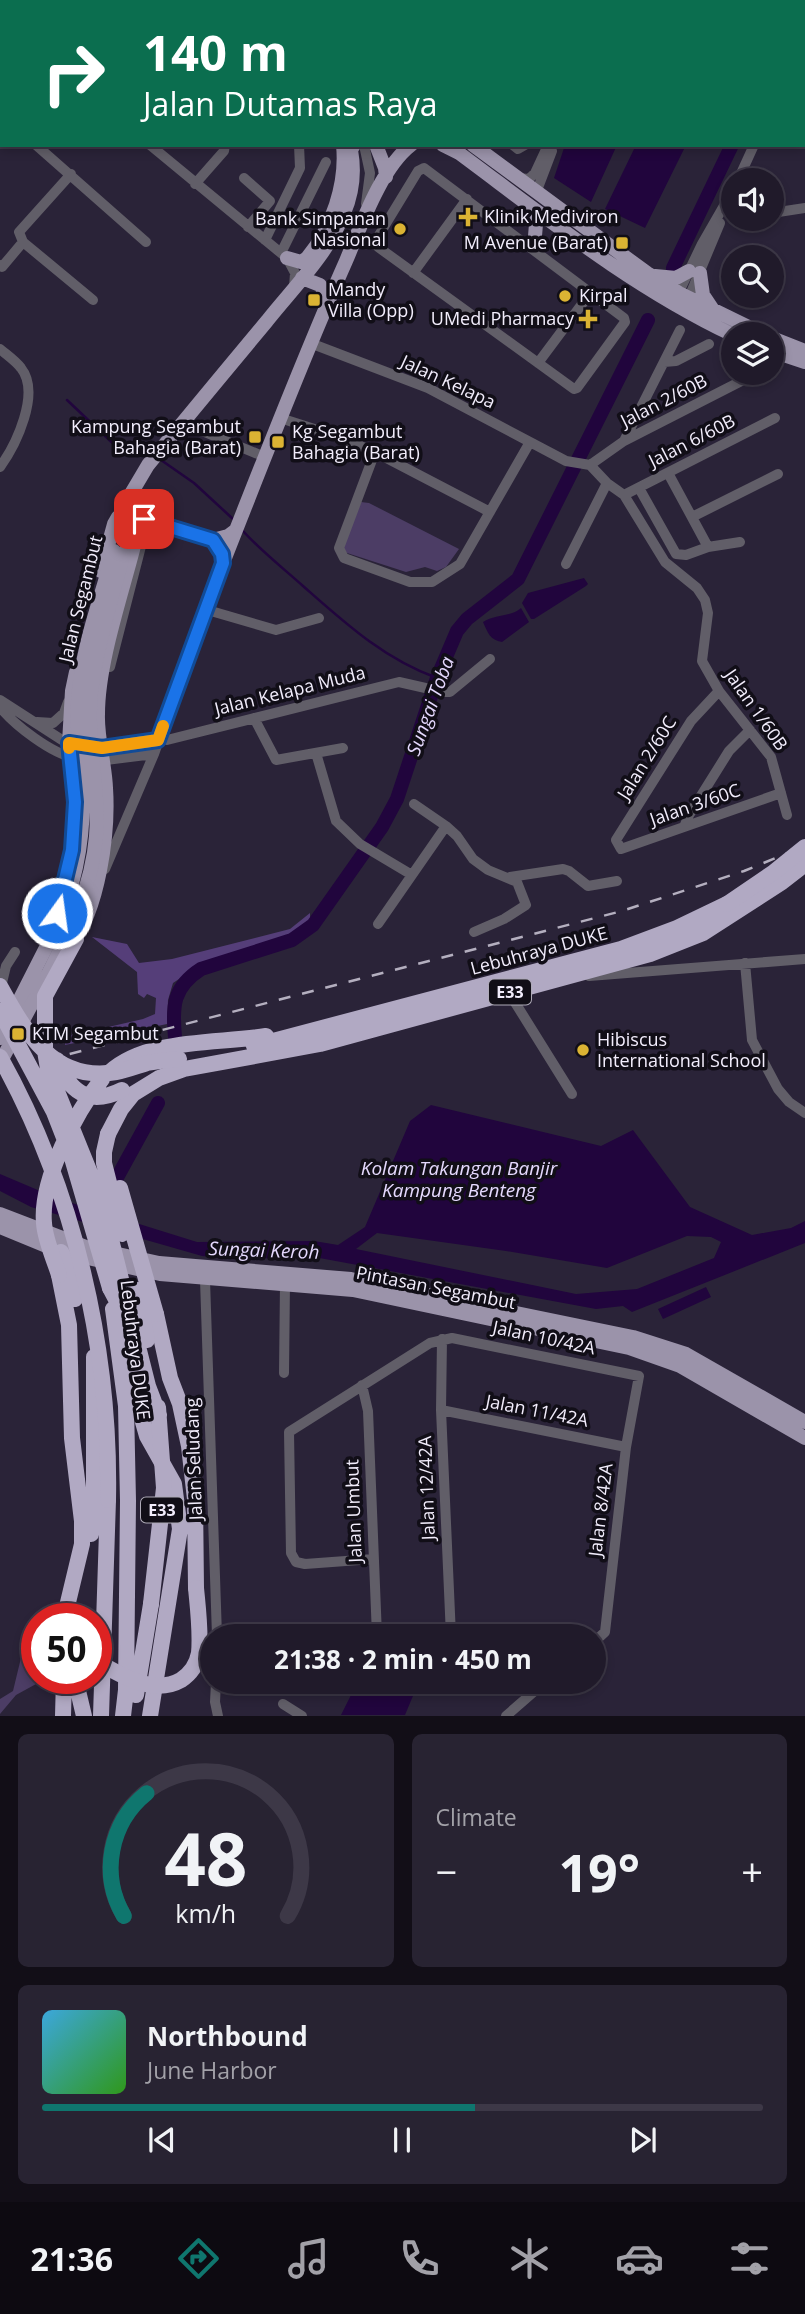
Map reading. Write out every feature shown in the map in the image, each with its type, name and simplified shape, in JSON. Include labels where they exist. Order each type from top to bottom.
[{"type":"highway","name":"Lebuhraya DUKE","points":[[182,1064],[649,939],[700,918],[740,896],[805,847]]},
{"type":"highway","name":"Lebuhraya DUKE","points":[[182,1064],[320,1044],[650,954],[718,925],[805,864]]},
{"type":"highway","points":[[718,925],[805,873]]},
{"type":"highway","points":[[76,939],[45,996],[45,1051],[48,1069],[102,1200],[148,1386],[159,1415]]},
{"type":"highway","name":"E33","points":[[0,989],[37,1046],[48,1056],[73,1070],[89,1074],[115,1072],[146,1063],[182,1064]]},
{"type":"highway","name":"Lebuhraya DUKE","points":[[0,1011],[54,1112],[72,1158],[110,1288],[126,1406],[128,1501],[124,1716]]},
{"type":"highway","points":[[45,1024],[62,1073],[69,1085],[87,1096],[110,1096],[149,1072],[182,1064]]},
{"type":"highway","name":"E33","points":[[68,1603],[82,1544],[82,1521],[72,1438],[69,1325],[59,1275],[44,1224],[48,1186],[57,1160],[84,1105],[102,1079],[135,1056],[161,1049],[274,1035],[289,1037]]},
{"type":"highway","name":"Lebuhraya DUKE","points":[[0,1056],[34,1126],[50,1167],[69,1224],[94,1324],[104,1400],[109,1470],[100,1716]]},
{"type":"highway","name":"E33","points":[[133,1716],[162,1518],[163,1467],[159,1415],[143,1316],[105,1171],[104,1152],[108,1134],[121,1109],[133,1094],[182,1064]]},
{"type":"highway","points":[[108,1134],[114,1171],[156,1314],[189,1446],[195,1499],[198,1655],[193,1669],[171,1685],[146,1685],[112,1670]]},
{"type":"highway","points":[[61,1252],[70,1268],[79,1326],[83,1458],[92,1518]]},
{"type":"highway","points":[[110,1288],[126,1326],[137,1370],[147,1436],[174,1484],[180,1528],[150,1716]]},
{"type":"highway","points":[[76,1603],[91,1545],[94,1324]]},
{"type":"highway","points":[[170,1378],[171,1406],[185,1484],[187,1522],[177,1556]]},
{"type":"highway","points":[[63,1716],[64,1694]]},
{"type":"highway","points":[[79,1694],[84,1716]]},
{"type":"main road","points":[[284,256],[301,262],[307,258],[331,218],[352,147]]},
{"type":"main road","name":"Jalan Segambut","points":[[0,1063],[78,912],[92,863],[96,813],[89,731],[91,692],[119,552],[122,515],[148,465],[298,283],[332,237],[344,213],[353,181],[352,147]]},
{"type":"main road","points":[[377,147],[386,177]]},
{"type":"main road","points":[[223,563],[310,343],[357,235],[386,177],[409,147]]},
{"type":"main road","points":[[447,147],[459,153],[638,284],[737,322]]},
{"type":"main road","points":[[476,147],[681,301],[721,327]]},
{"type":"main road","points":[[516,179],[548,217],[594,234]]},
{"type":"main road","points":[[532,240],[548,217]]},
{"type":"main road","points":[[532,240],[548,217]]},
{"type":"main road","points":[[647,273],[660,278],[676,278],[695,272],[703,295],[714,311]]},
{"type":"main road","points":[[298,283],[320,285],[328,300]]},
{"type":"main road","points":[[784,343],[805,351]]},
{"type":"main road","points":[[784,355],[805,362]]},
{"type":"main road","points":[[132,492],[134,508],[146,519],[213,540],[228,536],[236,530]]},
{"type":"main road","points":[[55,930],[58,904],[72,850],[75,802],[70,750],[73,686],[114,524],[122,515]]},
{"type":"main road","name":"Jalan Segambut","points":[[0,1038],[55,930],[72,887],[80,855],[83,803],[77,732],[78,697],[93,625],[119,552],[146,519]]},
{"type":"main road","points":[[34,1000],[76,939],[98,875],[106,825],[103,761],[97,715],[135,542],[132,533]]},
{"type":"main road","points":[[73,686],[75,695],[88,702],[96,693],[106,672]]},
{"type":"main road","points":[[72,774],[82,765],[99,767],[103,761]]},
{"type":"main road","name":"Pintasan Segambut","points":[[0,1214],[86,1247],[159,1263],[351,1279],[633,1337],[686,1354],[805,1422]]},
{"type":"main road","name":"Pintasan Segambut","points":[[0,1227],[61,1252],[160,1274],[205,1280],[285,1283],[353,1290],[656,1356],[680,1366],[805,1438]]},
{"type":"street","points":[[38,147],[146,242]]},
{"type":"street","points":[[153,147],[284,256],[298,283]]},
{"type":"street","points":[[195,184],[225,147]]},
{"type":"street","points":[[265,240],[300,168],[299,147]]},
{"type":"street","points":[[353,147],[370,173],[367,200],[357,235]]},
{"type":"street","points":[[516,179],[528,179],[535,173],[547,147]]},
{"type":"street","points":[[536,193],[554,147]]},
{"type":"street","points":[[743,168],[753,147]]},
{"type":"street","points":[[284,256],[326,162]]},
{"type":"street","points":[[424,168],[467,199],[532,240],[590,292],[624,318],[625,322],[577,388],[574,389],[378,247],[376,240],[418,171],[424,168]]},
{"type":"street","points":[[71,174],[19,232],[23,242],[93,300]]},
{"type":"street","points":[[244,178],[270,201],[248,227]]},
{"type":"street","points":[[412,273],[467,199]]},
{"type":"street","points":[[784,211],[805,208]]},
{"type":"street","points":[[681,301],[695,272],[702,244],[721,219]]},
{"type":"street","points":[[1,266],[23,242]]},
{"type":"street","points":[[538,363],[590,292]]},
{"type":"street","points":[[624,442],[680,330]]},
{"type":"street","name":"Jalan Kelapa","points":[[310,343],[428,388],[566,461],[588,465]]},
{"type":"street","points":[[664,362],[676,360],[709,344]]},
{"type":"street","points":[[0,349],[22,368],[28,391],[26,412],[14,443],[0,467]]},
{"type":"street","name":"Jalan 2/60B","points":[[588,465],[624,442],[734,385]]},
{"type":"street","points":[[280,418],[375,452],[490,512]]},
{"type":"street","name":"Jalan 6/60B","points":[[624,495],[775,418]]},
{"type":"street","points":[[202,431],[265,457]]},
{"type":"street","points":[[375,452],[339,548],[344,558],[410,582],[432,582],[460,564],[530,442]]},
{"type":"street","name":"Jalan 1/60B","points":[[588,465],[624,495],[665,562],[697,588],[705,600],[708,613],[702,661],[719,691],[771,757],[787,815]]},
{"type":"street","points":[[668,473],[709,547]]},
{"type":"street","points":[[692,517],[778,474]]},
{"type":"street","points":[[566,564],[607,483]]},
{"type":"street","points":[[639,488],[676,554]]},
{"type":"street","points":[[106,672],[146,519]]},
{"type":"street","points":[[0,1056],[30,1043],[36,1037],[66,967],[90,925],[102,888],[105,867],[162,740],[204,609],[223,563],[222,554],[213,540]]},
{"type":"street","points":[[665,562],[676,554],[686,555],[709,547],[740,542]]},
{"type":"street","points":[[204,609],[275,630],[319,618]]},
{"type":"street","name":"Jalan Kelapa Muda","points":[[103,761],[162,740],[399,682],[450,692],[490,659]]},
{"type":"street","points":[[28,719],[53,723],[64,713],[73,686]]},
{"type":"street","name":"Jalan 2/60C","points":[[621,849],[616,840],[691,721],[719,691]]},
{"type":"street","points":[[0,700],[70,750]]},
{"type":"street","points":[[0,707],[40,741],[103,761],[154,754]]},
{"type":"street","points":[[254,718],[276,760],[343,748]]},
{"type":"street","points":[[684,827],[729,751],[750,730]]},
{"type":"street","points":[[316,753],[336,821],[360,844],[412,875]]},
{"type":"street","name":"Jalan 3/60C","points":[[621,849],[781,793]]},
{"type":"street","points":[[414,804],[457,836],[473,859],[494,874],[517,881],[526,905],[504,919],[474,932]]},
{"type":"street","points":[[377,924],[446,826]]},
{"type":"street","points":[[510,877],[563,869],[589,886],[617,881]]},
{"type":"street","points":[[0,989],[6,967],[15,952]]},
{"type":"street","points":[[308,1049],[587,976],[805,958]]},
{"type":"street","points":[[745,963],[752,1040],[778,1089],[789,1102],[805,1113]]},
{"type":"street","points":[[510,996],[572,1094]]},
{"type":"street","name":"Jalan Seludang","points":[[205,1280],[217,1624]]},
{"type":"street","points":[[284,1373],[285,1283]]},
{"type":"street","name":"Jalan 10/42A","points":[[442,1339],[452,1338],[639,1376]]},
{"type":"street","points":[[373,1559],[305,1564],[296,1562],[291,1553],[289,1432],[430,1343],[442,1339]]},
{"type":"street","name":"Jalan 12/42A","points":[[442,1339],[441,1410],[450,1624]]},
{"type":"street","name":"Jalan 8/42A","points":[[606,1624],[626,1447],[639,1376]]},
{"type":"street","name":"Jalan Umbut","points":[[362,1385],[368,1411],[376,1624]]},
{"type":"street","name":"Jalan 11/42A","points":[[441,1410],[626,1447]]},
{"type":"street","points":[[215,1694],[218,1716]]},
{"type":"street","points":[[506,1716],[531,1694]]},
{"type":"street","points":[[283,1704],[302,1716]]},
{"type":"shaded area","points":[[361,502],[369,503],[459,549],[446,567],[437,571],[425,567],[406,572],[347,553],[343,548]]},
{"type":"shaded area","points":[[310,913],[310,921],[289,937],[203,963],[173,983],[168,1000],[167,1024],[65,1045],[65,1037],[155,1014],[156,998],[147,994],[144,998],[138,994],[137,972],[92,937],[127,944],[139,963],[172,959],[290,929]]},
{"type":"shaded area","points":[[21,1658],[21,1692],[0,1714],[0,1699],[13,1691]]},
{"type":"water","points":[[564,147],[616,147],[591,202],[554,178]]},
{"type":"water","points":[[635,147],[685,147],[645,228],[605,209]]},
{"type":"water","points":[[584,578],[588,584],[586,586],[531,619],[522,603],[528,593]]},
{"type":"water","points":[[521,608],[529,622],[502,642],[492,638],[483,622]]},
{"type":"water","name":"Kolam Takungan Banjir Kampung Benteng","points":[[431,1105],[601,1146],[633,1130],[690,1207],[752,1235],[791,1228],[805,1221],[805,1243],[632,1312],[623,1306],[596,1309],[314,1257],[234,1259],[202,1256],[31,1207],[0,1191],[0,1174],[59,1199],[197,1242],[314,1241],[338,1245],[365,1227],[410,1121]],"holes":[[[377,1233],[607,1268],[687,1236],[711,1237],[721,1242],[714,1258],[637,1289],[576,1294],[356,1249]]]},
{"type":"water","points":[[706,1287],[711,1297],[663,1319],[658,1309]]},
{"type":"water","points":[[352,1694],[414,1694],[405,1715],[341,1715]]},
{"type":"waterway","name":"Sungai Toba","points":[[673,268],[731,147]]},
{"type":"waterway","name":"Sungai Toba","points":[[175,1037],[176,998],[185,983],[201,969],[292,940],[313,925],[382,827],[397,799],[437,678],[457,631],[467,619],[518,579],[648,320]]},
{"type":"waterway","points":[[67,400],[121,451],[151,453]]},
{"type":"waterway","points":[[161,460],[194,483],[233,519]]},
{"type":"waterway","points":[[243,531],[366,639],[400,661],[437,678]]},
{"type":"waterway","name":"Sungai Toba","points":[[108,1194],[158,1103]]},
{"type":"railway","points":[[0,1072],[622,911],[744,871],[805,846]]},
{"type":"slow traffic","points":[[69,748],[69,743],[102,748],[158,740],[163,726]]},
{"type":"place","name":"Klinik Mediviron","points":[[468,217]]},
{"type":"place","name":"Bank Simpanan Nasional","points":[[400,229]]},
{"type":"place","name":"M Avenue (Barat)","points":[[622,243]]},
{"type":"place","name":"Kirpal","points":[[565,296]]},
{"type":"place","name":"Mandy Villa (Opp)","points":[[314,300]]},
{"type":"place","name":"UMedi Pharmacy","points":[[588,319]]},
{"type":"place","name":"Kampung Segambut Bahagia (Barat)","points":[[255,437]]},
{"type":"place","name":"Kg Segambut Bahagia (Barat)","points":[[278,442]]},
{"type":"place","name":"KTM Segambut","points":[[18,1034]]},
{"type":"place","name":"Hibiscus International School","points":[[583,1050]]},
{"type":"route","points":[[57,913],[72,850],[75,802],[69,743],[102,748],[158,740],[223,563],[222,554],[213,540],[144,519]]},
{"type":"water label","name":"Sungai Keroh","points":[[264,1250]]}]
